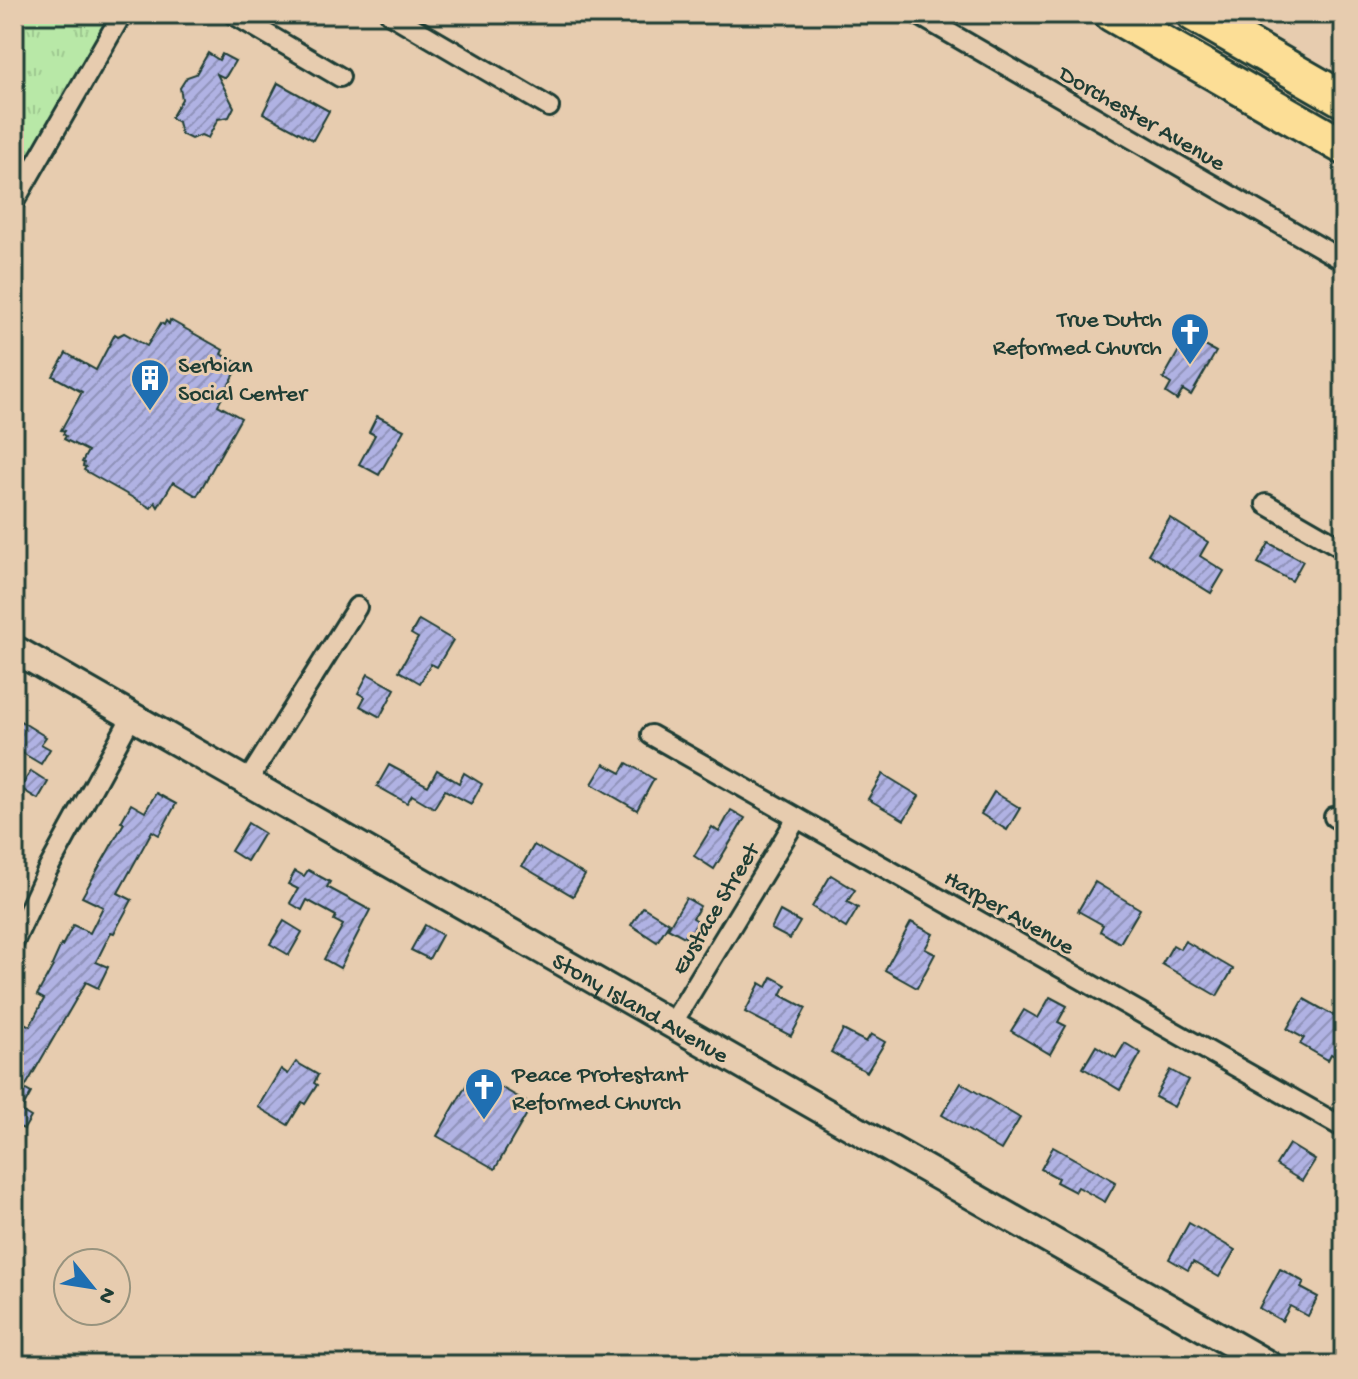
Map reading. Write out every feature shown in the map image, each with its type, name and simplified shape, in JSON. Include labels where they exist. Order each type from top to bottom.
[{"type":"highway","points":[[1112,14],[1344,147]]},
{"type":"highway","points":[[1194,14],[1344,100]]},
{"type":"street","points":[[14,202],[122,14]]},
{"type":"street","points":[[233,14],[340,77]]},
{"type":"street","points":[[390,14],[549,107]]},
{"type":"street","name":"Dorchester Avenue","points":[[917,14],[1344,261]]},
{"type":"street","points":[[1266,504],[1344,549]]},
{"type":"street","points":[[247,782],[357,607]]},
{"type":"street","name":"Stony Island Avenue","points":[[14,649],[1269,1365]]},
{"type":"street","points":[[14,942],[47,871],[132,716]]},
{"type":"street","name":"Harper Avenue","points":[[651,735],[1344,1128]]},
{"type":"street","name":"Eustace Street","points":[[672,1024],[797,818]]},
{"type":"green space","points":[[14,14],[112,14],[14,184]]},
{"type":"building","points":[[208,53],[219,60],[222,54],[235,61],[225,78],[217,74],[234,107],[229,117],[218,119],[208,138],[201,135],[191,139],[181,134],[178,122],[171,118],[182,99],[180,88],[187,77],[196,74]]},
{"type":"building","points":[[278,83],[329,111],[313,140],[263,113]]},
{"type":"building","name":"Serbian Social Center","points":[[170,320],[223,350],[221,354],[238,363],[218,405],[241,418],[197,496],[173,482],[158,507],[155,502],[151,508],[84,470],[86,467],[82,462],[88,451],[64,439],[65,431],[61,430],[82,392],[53,376],[66,353],[96,370],[115,334],[124,333],[147,346],[161,323],[164,325],[166,321],[169,324]]},
{"type":"building","name":"True Dutch Reformed Church","points":[[1187,336],[1216,352],[1191,395],[1183,390],[1177,400],[1166,393],[1171,384],[1163,379]]},
{"type":"building","points":[[377,416],[404,430],[379,475],[359,464],[375,435],[369,432]]},
{"type":"building","points":[[1170,518],[1208,542],[1200,556],[1224,571],[1211,593],[1148,554]]},
{"type":"building","points":[[1269,543],[1303,561],[1292,581],[1258,563]]},
{"type":"building","points":[[419,620],[453,640],[437,667],[431,664],[420,683],[399,671],[418,638],[411,634]]},
{"type":"building","points":[[368,674],[395,689],[380,717],[360,706],[365,697],[358,693]]},
{"type":"building","points":[[14,717],[46,737],[41,744],[50,749],[41,764],[14,748]]},
{"type":"building","points":[[627,763],[654,779],[637,810],[592,784],[604,764],[621,773]]},
{"type":"building","points":[[389,765],[428,786],[437,770],[459,783],[464,773],[482,784],[471,804],[445,790],[434,808],[412,795],[407,803],[377,786]]},
{"type":"building","points":[[31,771],[48,782],[38,799],[20,788]]},
{"type":"building","points":[[883,774],[919,796],[904,820],[868,799]]},
{"type":"building","points":[[994,792],[1020,808],[1007,830],[981,814]]},
{"type":"building","points":[[156,793],[176,804],[159,835],[152,831],[118,893],[132,900],[96,962],[108,967],[98,988],[86,982],[24,1089],[31,1093],[21,1111],[31,1117],[24,1129],[14,1125],[14,1056],[21,1045],[14,1039],[24,1023],[30,1026],[44,999],[37,995],[73,925],[90,933],[103,907],[82,897],[124,823],[121,822],[131,804],[145,812]]},
{"type":"building","points":[[731,810],[745,818],[714,869],[694,856],[712,827],[719,832]]},
{"type":"building","points":[[248,823],[264,833],[247,861],[231,851]]},
{"type":"building","points":[[534,845],[585,875],[573,896],[522,866]]},
{"type":"building","points":[[308,870],[330,882],[327,887],[370,910],[340,968],[324,959],[343,925],[334,920],[336,916],[307,900],[302,910],[290,903],[298,889],[288,884],[295,871],[304,876]]},
{"type":"building","points":[[831,875],[855,890],[847,902],[858,908],[846,928],[812,907]]},
{"type":"building","points":[[1095,882],[1140,909],[1120,943],[1100,931],[1103,925],[1078,911]]},
{"type":"building","points":[[686,898],[700,906],[693,918],[698,921],[688,939],[668,928]]},
{"type":"building","points":[[643,907],[669,923],[657,942],[631,925]]},
{"type":"building","points":[[780,911],[800,922],[790,939],[771,929]]},
{"type":"building","points":[[284,921],[302,932],[289,955],[270,944]]},
{"type":"building","points":[[911,922],[933,934],[925,949],[935,954],[917,988],[885,970]]},
{"type":"building","points":[[425,925],[442,935],[429,959],[411,950]]},
{"type":"building","points":[[1185,941],[1233,969],[1217,996],[1162,964],[1173,945],[1180,949]]},
{"type":"building","points":[[772,977],[786,985],[781,995],[806,1008],[791,1036],[745,1012],[760,983],[767,987]]},
{"type":"building","points":[[1050,997],[1067,1006],[1058,1022],[1066,1026],[1050,1054],[1011,1031],[1024,1010],[1038,1018]]},
{"type":"building","points":[[1304,999],[1344,1021],[1344,1062],[1331,1054],[1328,1060],[1300,1044],[1304,1038],[1287,1029]]},
{"type":"building","points":[[843,1030],[866,1042],[871,1034],[885,1042],[867,1072],[831,1052]]},
{"type":"building","points":[[1125,1043],[1141,1053],[1120,1090],[1083,1068],[1096,1046],[1116,1058]]},
{"type":"building","points":[[296,1062],[318,1075],[314,1083],[317,1085],[288,1125],[258,1107],[281,1069],[288,1074]]},
{"type":"building","points":[[1170,1070],[1188,1080],[1174,1107],[1155,1097]]},
{"type":"building","name":"Peace Protestant Reformed Church","points":[[474,1072],[532,1105],[495,1169],[437,1136]]},
{"type":"building","points":[[961,1083],[1020,1118],[1001,1150],[942,1115]]},
{"type":"building","points":[[1289,1144],[1315,1160],[1302,1181],[1276,1165]]},
{"type":"building","points":[[1053,1147],[1116,1182],[1105,1202],[1078,1187],[1075,1192],[1041,1169]]},
{"type":"building","points":[[1189,1223],[1235,1250],[1219,1277],[1193,1262],[1188,1270],[1169,1259]]},
{"type":"building","points":[[1280,1269],[1304,1282],[1301,1288],[1318,1297],[1308,1316],[1290,1306],[1282,1321],[1259,1308]]},
{"type":"place","name":"True Dutch Reformed Church","points":[[1190,366]]},
{"type":"place","name":"Serbian Social Center","points":[[150,412]]},
{"type":"place","name":"Peace Protestant Reformed Church","points":[[484,1121]]}]
